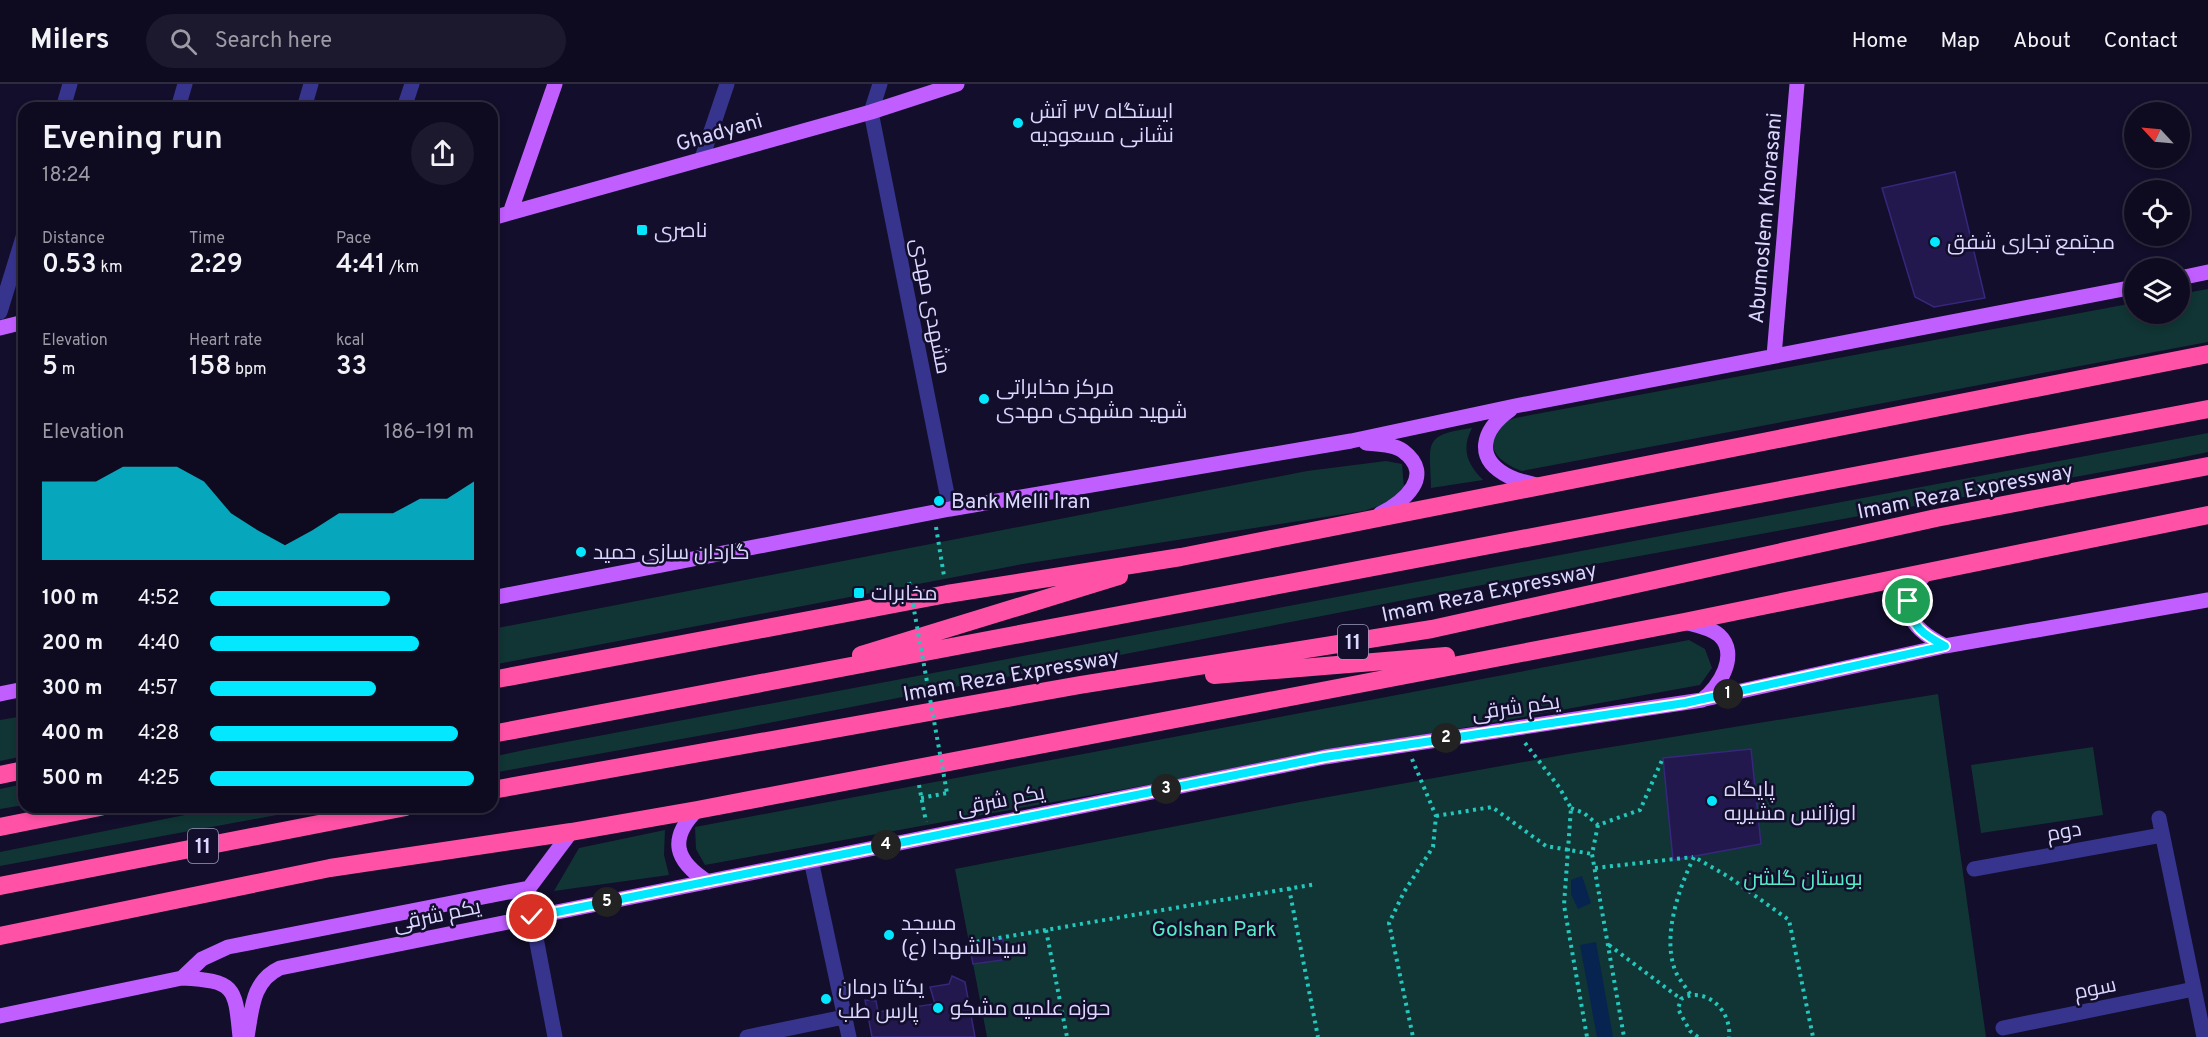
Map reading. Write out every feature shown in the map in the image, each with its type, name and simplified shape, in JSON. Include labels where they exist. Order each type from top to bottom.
[{"type":"highway","points":[[498,679],[947,594],[1180,556],[2208,354]]},
{"type":"highway","name":"Imam Reza Expressway","points":[[498,733],[2208,409]]},
{"type":"highway","name":"Imam Reza Expressway","points":[[498,789],[1080,685],[1432,629],[1936,519],[2208,466]]},
{"type":"highway","points":[[0,936],[330,868],[571,832],[697,810],[1684,622],[2208,515]]},
{"type":"highway","points":[[777,681],[1180,556]]},
{"type":"highway","points":[[1080,685],[1539,649]]},
{"type":"highway","points":[[0,775],[18,771]]},
{"type":"highway","points":[[0,827],[70,813]]},
{"type":"highway","name":"11","points":[[0,886],[375,813]]},
{"type":"main road","points":[[510,213],[555,84]]},
{"type":"main road","name":"Ghadyani","points":[[498,216],[871,112],[957,84]]},
{"type":"main road","name":"Abumoslem Khorasani","points":[[1774,357],[1797,84]]},
{"type":"main road","points":[[2190,276],[2208,272]]},
{"type":"main road","points":[[498,597],[933,512],[1351,441],[1515,406],[2124,289]]},
{"type":"main road","points":[[0,328],[18,324]]},
{"type":"main road","points":[[1515,406],[1494,422],[1486,435],[1486,451],[1493,466],[1511,478],[1537,485]]},
{"type":"main road","points":[[1351,441],[1385,445],[1402,450],[1413,463],[1416,476],[1412,491],[1400,504],[1372,518]]},
{"type":"main road","points":[[1927,572],[1914,586],[1908,601],[1909,612],[1915,627],[1945,646]]},
{"type":"main road","name":"یکم شرقی","points":[[247,1037],[257,987],[267,974],[280,968],[1325,757],[1701,700],[1945,646],[2206,604]]},
{"type":"main road","points":[[1684,622],[1712,631],[1722,638],[1725,651],[1725,674],[1714,691],[1701,700]]},
{"type":"main road","points":[[0,693],[18,690]]},
{"type":"main road","points":[[697,810],[683,824],[679,849],[682,861],[692,872],[708,882]]},
{"type":"main road","points":[[182,978],[202,960],[228,947],[530,888],[571,832]]},
{"type":"main road","points":[[0,1016],[182,978],[210,980],[228,987],[236,997],[240,1037]]},
{"type":"street","points":[[65,102],[70,84]]},
{"type":"street","points":[[180,102],[185,84]]},
{"type":"street","points":[[306,102],[311,84]]},
{"type":"street","points":[[406,102],[412,84]]},
{"type":"street","points":[[702,158],[727,84]]},
{"type":"street","points":[[871,112],[880,84]]},
{"type":"street","name":"مشهدی مهدی","points":[[871,112],[950,509]]},
{"type":"street","points":[[0,312],[18,254]]},
{"type":"street","points":[[2159,818],[2204,1037]]},
{"type":"street","name":"دوم","points":[[1974,869],[2162,836]]},
{"type":"street","points":[[812,860],[849,1037]]},
{"type":"street","points":[[532,917],[555,1037]]},
{"type":"street","name":"سوم","points":[[2003,1028],[2194,990]]},
{"type":"street","points":[[747,1037],[844,1017]]},
{"type":"path","points":[[933,512],[944,575]]},
{"type":"path","points":[[909,582],[947,793],[921,798],[928,837]]},
{"type":"path","points":[[1513,729],[1559,787],[1571,808],[1564,905],[1587,1037]]},
{"type":"path","points":[[1406,745],[1436,816],[1432,847],[1404,892],[1389,923],[1413,1037]]},
{"type":"path","points":[[1598,825],[1640,810],[1664,758]]},
{"type":"path","points":[[1436,816],[1492,807],[1546,846],[1592,854]]},
{"type":"path","points":[[1571,808],[1584,813],[1598,825]]},
{"type":"path","points":[[1598,825],[1592,854],[1624,1037]]},
{"type":"path","points":[[1595,868],[1694,857],[1729,877],[1789,920],[1813,1037]]},
{"type":"path","points":[[1690,994],[1674,970],[1671,933],[1679,887],[1694,857]]},
{"type":"path","points":[[969,943],[1316,884]]},
{"type":"path","points":[[1289,888],[1318,1037]]},
{"type":"path","points":[[1046,930],[1067,1037]]},
{"type":"path","points":[[1608,944],[1681,999]]},
{"type":"path","points":[[1698,1037],[1683,1021],[1678,1009],[1681,999],[1690,994],[1702,994],[1724,1012],[1730,1025],[1729,1037]]},
{"type":"green space","points":[[2208,289],[2208,342],[1522,471],[1502,460],[1493,446],[1493,440],[1503,422],[1515,418],[2124,305],[2124,324],[2190,324],[2190,292]]},
{"type":"green space","points":[[1472,428],[1467,443],[1467,456],[1483,480],[1431,488],[1430,451],[1432,443],[1444,434]]},
{"type":"green space","points":[[2208,433],[2208,452],[2179,458],[1529,576],[737,729],[498,772],[498,756]]},
{"type":"green space","points":[[1386,461],[1402,464],[1404,488],[1393,501],[1364,511],[1023,564],[498,664],[498,628],[1307,471]]},
{"type":"green space","points":[[1689,640],[1705,649],[1712,668],[1700,685],[705,865],[696,849],[695,827]]},
{"type":"green space","name":"بوستان گلشن","points":[[1938,694],[1986,1037],[987,1037],[955,869],[1300,802],[1568,754]]},
{"type":"green space","points":[[18,717],[18,757],[0,761],[0,720]]},
{"type":"green space","points":[[2093,747],[2103,815],[1981,833],[1971,765]]},
{"type":"green space","points":[[18,785],[18,806],[0,809],[0,789]]},
{"type":"green space","points":[[195,813],[287,813],[0,866],[0,852]]},
{"type":"green space","points":[[665,830],[664,855],[669,875],[554,891],[579,848]]},
{"type":"water","points":[[1582,876],[1591,903],[1578,909],[1571,894],[1571,880]]},
{"type":"water","points":[[1596,942],[1613,1037],[1597,1037],[1580,945]]},
{"type":"building","name":"مجتمع تجاری شفق","points":[[1955,172],[1985,298],[1934,307],[1915,297],[1882,188]]},
{"type":"building","name":"پایگاه اورژانس مشیریه","points":[[1751,749],[1761,844],[1673,860],[1663,758]]},
{"type":"building","points":[[1002,938],[1010,959],[973,964],[969,943]]},
{"type":"building","name":"حوزه علمیه مشکو","points":[[952,976],[965,982],[975,1037],[872,1037],[865,1000],[876,1001],[878,1012],[935,1004],[930,987],[949,984]]},
{"type":"place","name":"ایستگاه ۳۷ آتش نشانی مسعودیه","points":[[1018,123]]},
{"type":"place","name":"ناصری","points":[[642,230]]},
{"type":"place","name":"مجتمع تجاری شفق","points":[[1935,242]]},
{"type":"place","name":"مرکز مخابراتی شهید مشهدی مهدی","points":[[984,399]]},
{"type":"place","name":"Bank Melli Iran","points":[[939,501]]},
{"type":"place","name":"گاردان سازی حمید","points":[[581,552]]},
{"type":"place","name":"مخابرات","points":[[859,593]]},
{"type":"place","name":"پایگاه اورژانس مشیریه","points":[[1712,801]]},
{"type":"place","name":"مسجد سیدالشهدا (ع)","points":[[889,935]]},
{"type":"place","name":"یکتا درمان پارس طب","points":[[826,999]]},
{"type":"place","name":"حوزه علمیه مشکو","points":[[938,1008]]},
{"type":"route","points":[[532,917],[1325,757],[1685,703],[1945,646],[1929,638],[1915,627],[1909,612],[1908,601]]},
{"type":"park label","name":"Golshan Park","points":[[1214,929]]}]
